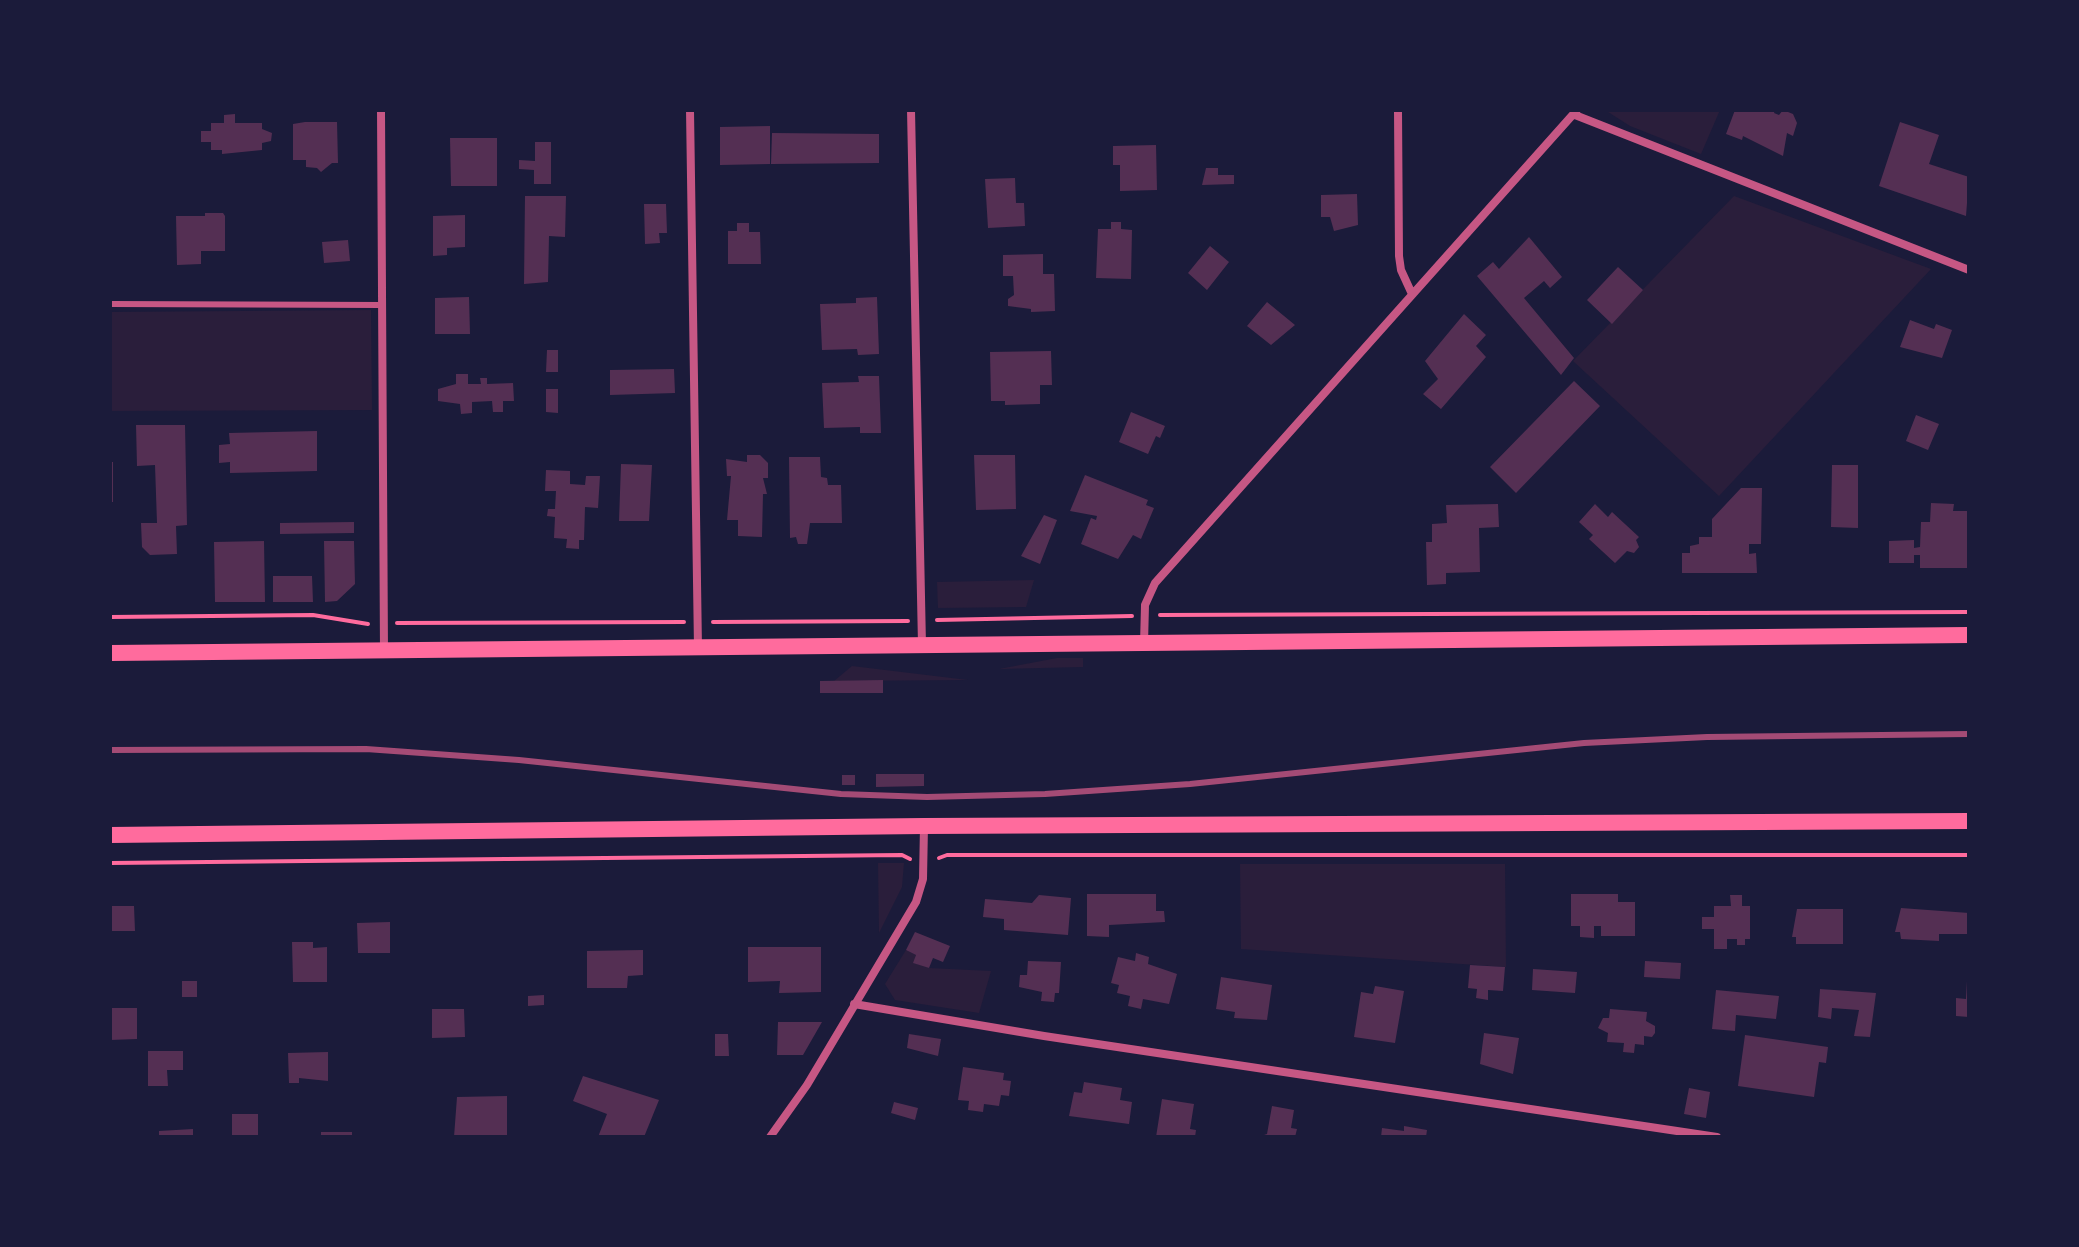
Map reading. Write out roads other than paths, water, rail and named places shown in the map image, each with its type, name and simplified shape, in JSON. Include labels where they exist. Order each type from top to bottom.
[{"type":"main road","points":[[110,653],[384,653],[1969,635]]},
{"type":"main road","points":[[110,835],[924,826],[1969,821]]},
{"type":"street","points":[[381,110],[384,653]]},
{"type":"street","points":[[690,110],[698,648]]},
{"type":"street","points":[[911,110],[922,646]]},
{"type":"street","points":[[1398,110],[1399,256],[1401,270],[1412,294]]},
{"type":"street","points":[[1144,644],[1145,605],[1155,583],[1576,112],[1969,270]]},
{"type":"street","points":[[770,1137],[807,1085],[916,902],[924,859],[924,826]]},
{"type":"street","points":[[854,1004],[1044,1036],[1717,1137]]},
{"type":"lane","points":[[110,304],[383,305]]},
{"type":"railway","points":[[110,750],[366,749],[519,760],[841,794],[927,797],[1045,794],[1190,784],[1584,743],[1707,737],[1969,734]]}]
